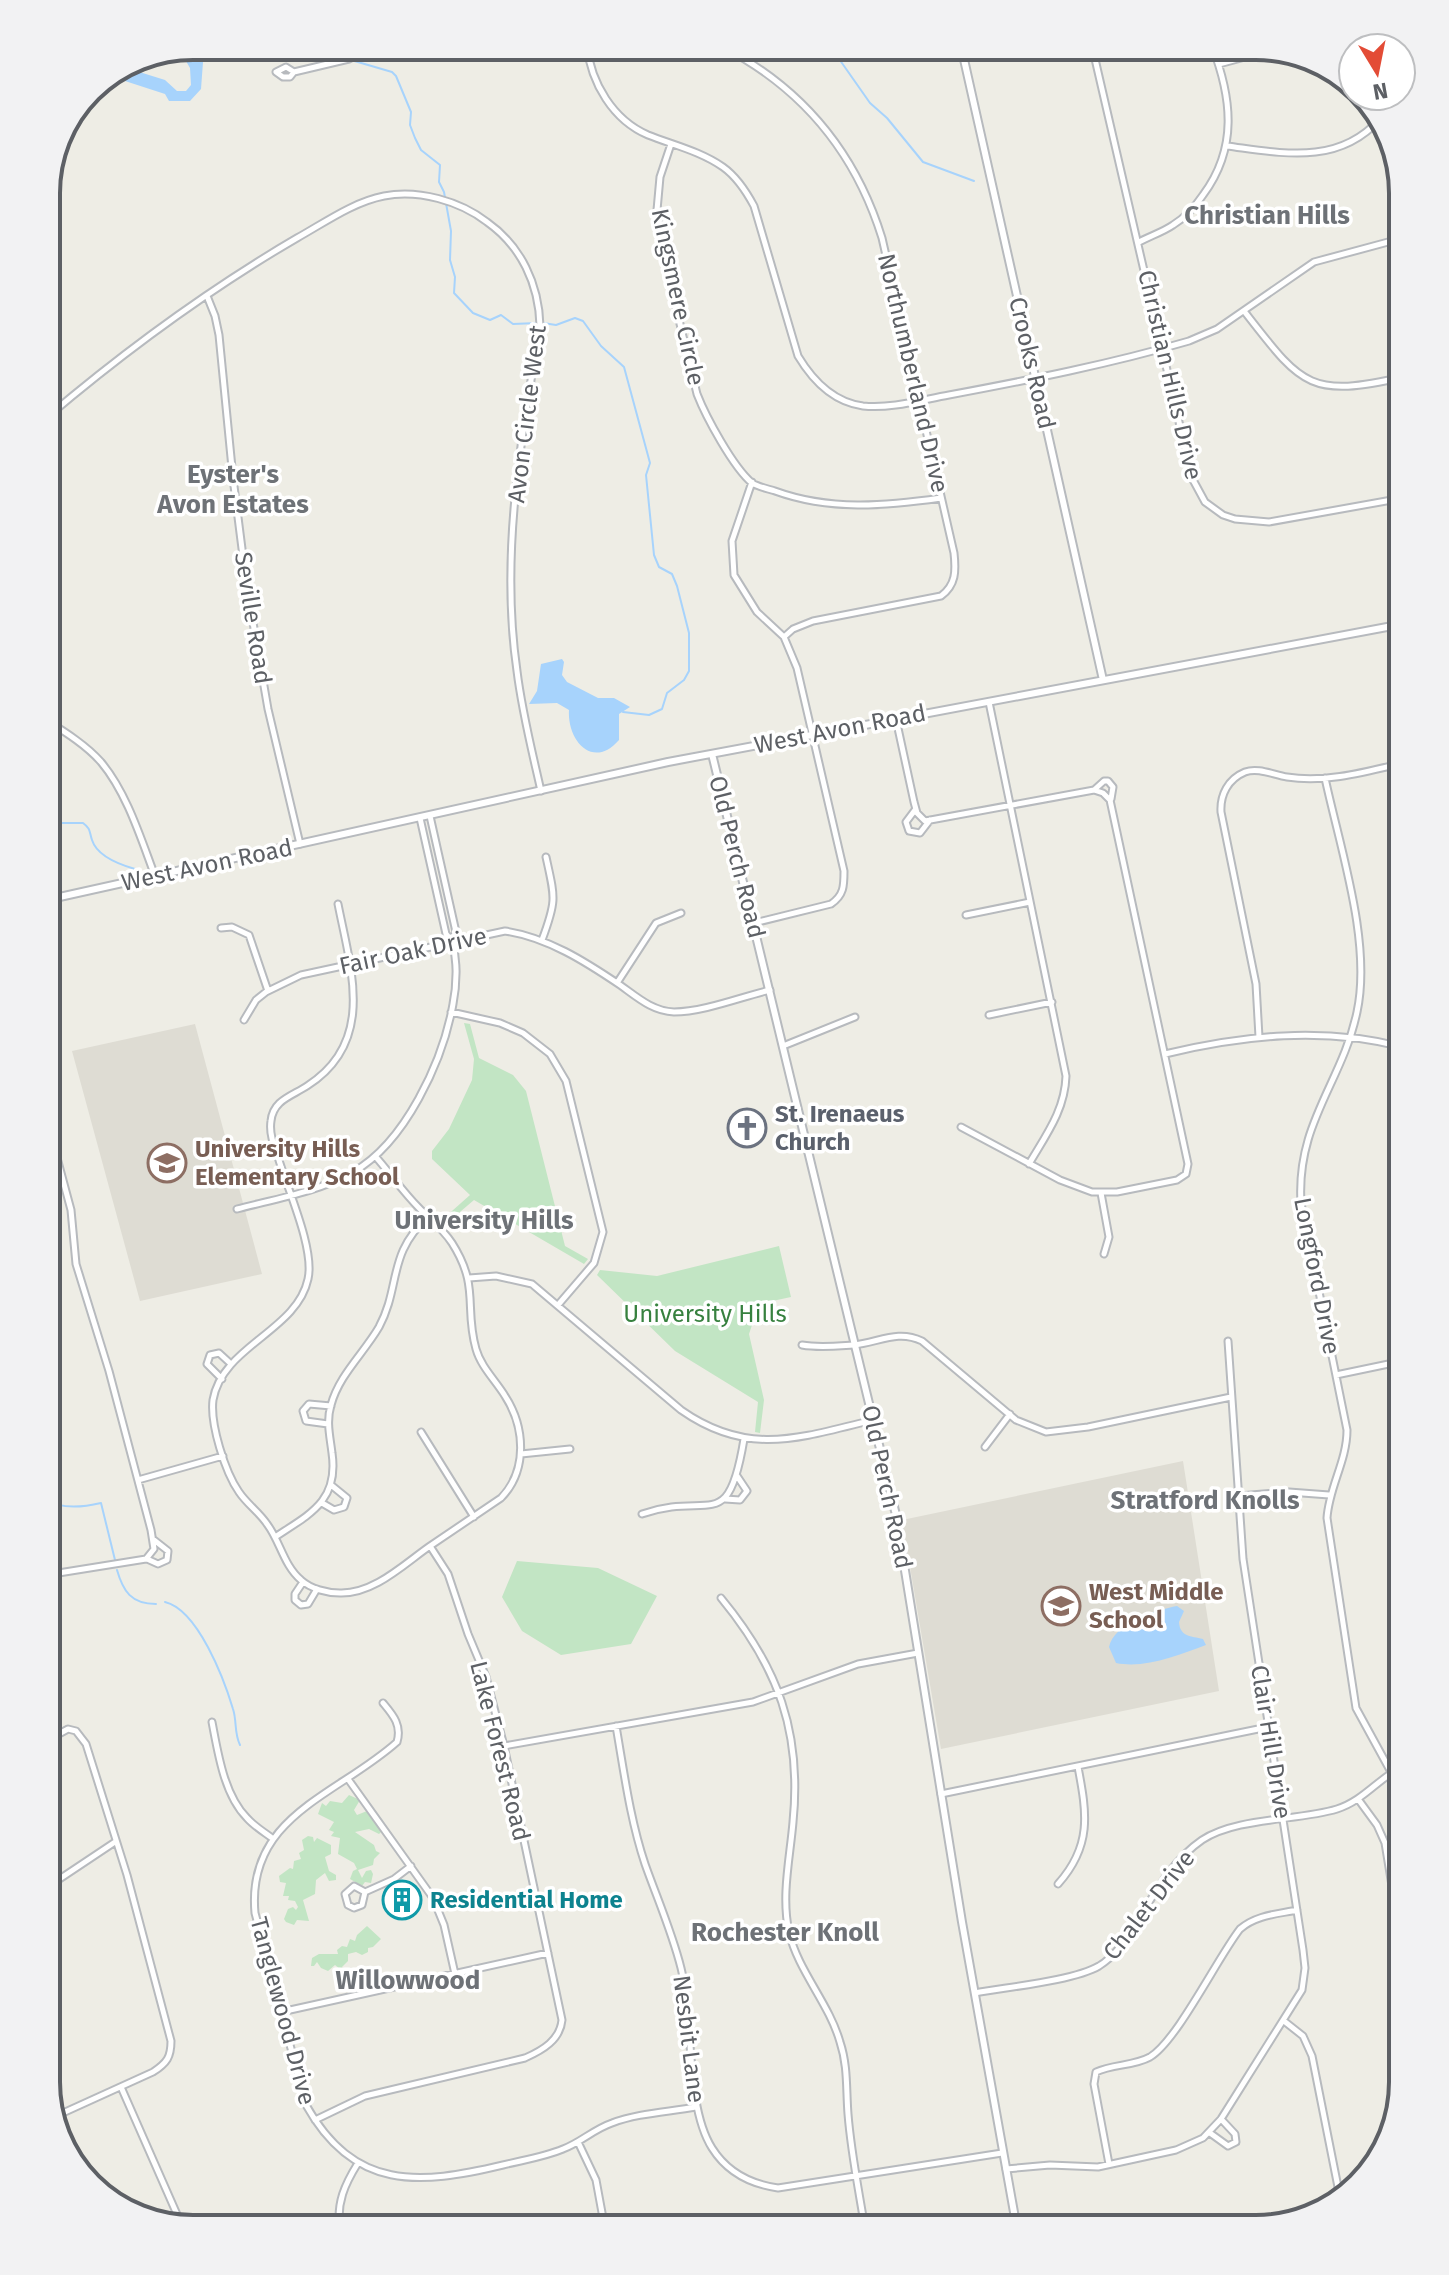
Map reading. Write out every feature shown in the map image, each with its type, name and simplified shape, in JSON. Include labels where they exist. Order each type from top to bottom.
[{"type":"street","points":[[294,72],[345,60]]},
{"type":"street","points":[[590,60],[595,79],[607,102],[632,126],[723,167],[736,178],[750,198],[773,263],[798,356],[811,378],[834,396],[862,406],[886,406],[1036,378],[1161,349],[1206,335],[1314,262],[1389,242]]},
{"type":"street","name":"Northumberland Drive","points":[[744,60],[781,83],[840,148],[872,206],[920,400],[956,568],[950,589],[941,596],[813,621],[793,629],[784,637]]},
{"type":"street","name":"Crooks Road","points":[[964,60],[1103,680]]},
{"type":"street","name":"Christian Hills Drive","points":[[1095,60],[1192,478],[1205,502],[1223,515],[1251,522],[1269,522],[1389,501]]},
{"type":"street","points":[[1139,242],[1172,226],[1192,210],[1218,173],[1227,146],[1230,121],[1217,60]]},
{"type":"street","points":[[1219,64],[1234,60]]},
{"type":"street","points":[[1227,146],[1274,154],[1330,149],[1357,141],[1371,127]]},
{"type":"street","name":"Kingsmere Circle","points":[[671,144],[660,177],[657,210],[664,258],[688,364],[703,411],[737,465],[752,482]]},
{"type":"street","name":"Avon Circle West","points":[[60,407],[124,354],[207,296],[345,211],[382,196],[398,194],[431,198],[475,213],[505,237],[523,260],[536,293],[540,326],[515,494],[512,614],[516,669],[541,791]]},
{"type":"street","name":"Seville Road","points":[[207,296],[219,335],[233,478],[258,657],[300,844]]},
{"type":"street","points":[[1244,311],[1282,359],[1307,381],[1343,387],[1389,379]]},
{"type":"street","points":[[754,923],[831,904],[840,896],[844,886],[844,871],[797,668],[784,637],[757,612],[734,575],[732,541],[752,482],[790,497],[828,505],[877,506],[941,498]]},
{"type":"street","name":"West Avon Road","points":[[60,897],[712,754],[1389,627]]},
{"type":"street","points":[[989,702],[1066,1076],[1066,1090],[1059,1113],[1029,1164]]},
{"type":"street","points":[[896,719],[916,810],[921,818],[930,820],[1094,790],[1110,800]]},
{"type":"street","points":[[60,730],[90,751],[109,774],[136,828],[155,876]]},
{"type":"street","name":"Old Perch Road","points":[[712,754],[896,1515],[940,1794],[1014,2215]]},
{"type":"street","points":[[1259,1037],[1256,984],[1221,812],[1222,796],[1228,784],[1245,772],[1254,770],[1299,778],[1325,778],[1389,766]]},
{"type":"street","name":"Longford Drive","points":[[1325,778],[1360,940],[1361,991],[1350,1037],[1305,1143],[1300,1183],[1305,1229],[1336,1375],[1347,1444],[1329,1495],[1328,1535],[1356,1708],[1389,1768]]},
{"type":"street","points":[[961,1127],[1073,1186],[1101,1193],[1177,1180],[1186,1174],[1188,1164],[1110,800],[1113,787],[1108,781],[1100,783],[1094,790]]},
{"type":"street","points":[[916,810],[906,822],[909,831],[920,833],[930,820]]},
{"type":"street","points":[[237,1209],[350,1174],[375,1156],[396,1134],[423,1088],[436,1060],[451,1012],[456,972],[453,942],[456,932],[430,816]]},
{"type":"street","points":[[420,818],[446,934],[453,942]]},
{"type":"street","points":[[542,940],[555,896],[546,857]]},
{"type":"street","points":[[966,915],[1030,902]]},
{"type":"street","points":[[338,904],[351,964],[355,1002],[351,1027],[343,1049],[327,1070],[279,1102],[271,1118],[270,1130],[308,1254],[310,1268],[305,1291],[276,1324],[231,1364],[213,1400],[213,1412],[231,1478],[266,1523],[292,1569],[303,1582],[317,1589],[343,1594],[368,1587],[474,1517],[511,1488],[521,1454],[520,1431],[514,1411],[476,1349],[472,1333],[469,1278],[451,1240],[375,1156]]},
{"type":"street","points":[[617,983],[656,923],[681,913]]},
{"type":"street","points":[[221,928],[232,927],[249,935],[268,991]]},
{"type":"street","name":"Fair Oak Drive","points":[[244,1020],[256,1000],[301,975],[505,931],[542,940],[617,983],[643,1003],[677,1012],[770,990]]},
{"type":"street","points":[[989,1015],[1052,1002]]},
{"type":"street","points":[[451,1012],[500,1023],[523,1033],[550,1054],[566,1081],[603,1232],[594,1263],[558,1305]]},
{"type":"street","points":[[783,1046],[855,1017]]},
{"type":"street","points":[[1165,1054],[1219,1042],[1307,1034],[1350,1037],[1389,1044]]},
{"type":"street","points":[[60,1165],[71,1210],[76,1264],[109,1371],[154,1540],[154,1549],[146,1559]]},
{"type":"street","points":[[1101,1193],[1109,1237],[1104,1254]]},
{"type":"street","points":[[275,1537],[322,1503],[331,1485],[334,1475],[328,1424],[331,1406],[339,1384],[386,1312],[400,1256],[413,1233],[428,1217]]},
{"type":"street","points":[[469,1278],[496,1276],[532,1284],[701,1424],[744,1439],[771,1440],[873,1420]]},
{"type":"street","points":[[802,1345],[855,1345],[896,1335],[913,1337],[922,1341],[1016,1420],[1046,1432],[1231,1397]]},
{"type":"street","name":"Clair Hill Drive","points":[[1005,2170],[1050,2165],[1083,2168],[1109,2164],[1176,2150],[1210,2133],[1284,2021],[1304,1982],[1297,1910],[1243,1559],[1228,1341]]},
{"type":"street","points":[[222,1379],[207,1364],[210,1355],[219,1353],[231,1364]]},
{"type":"street","points":[[1336,1375],[1389,1364]]},
{"type":"street","points":[[328,1424],[306,1421],[303,1411],[309,1404],[331,1406]]},
{"type":"street","points":[[985,1447],[1010,1414]]},
{"type":"street","points":[[421,1432],[474,1517]]},
{"type":"street","points":[[642,1514],[672,1506],[709,1507],[724,1499],[735,1485],[744,1439]]},
{"type":"street","points":[[521,1454],[570,1449]]},
{"type":"street","points":[[138,1480],[223,1456]]},
{"type":"street","points":[[724,1499],[740,1500],[747,1491],[737,1476]]},
{"type":"street","points":[[322,1503],[334,1510],[344,1507],[347,1498],[331,1485]]},
{"type":"street","points":[[1239,1496],[1289,1492],[1329,1495]]},
{"type":"street","points":[[60,1573],[146,1559],[158,1564],[167,1560],[168,1551],[154,1540]]},
{"type":"street","name":"Lake Forest Road","points":[[315,2120],[365,2096],[515,2062],[541,2051],[557,2036],[562,2020],[504,1746],[486,1677],[448,1574],[430,1546]]},
{"type":"street","points":[[303,1582],[295,1594],[295,1600],[301,1605],[308,1604],[317,1589]]},
{"type":"street","points":[[721,1598],[753,1641],[779,1693],[791,1731],[796,1770],[786,1895],[788,1925],[802,1965],[830,2017],[846,2060],[848,2113],[863,2215]]},
{"type":"street","points":[[504,1746],[753,1702],[858,1664],[918,1653]]},
{"type":"street","name":"Tanglewood Drive","points":[[383,1703],[396,1719],[400,1734],[397,1742],[287,1822],[272,1838],[261,1859],[253,1892],[255,1913],[306,2105],[321,2131],[358,2163],[390,2176],[441,2178],[548,2154],[615,2122],[696,2107]]},
{"type":"street","points":[[212,1722],[221,1762],[236,1803],[246,1818],[272,1838]]},
{"type":"street","name":"Nesbit Lane","points":[[616,1726],[637,1835],[681,1968],[689,2015],[696,2107],[713,2150],[734,2173],[747,2180],[778,2188],[1002,2153]]},
{"type":"street","points":[[940,1794],[1269,1727]]},
{"type":"street","points":[[60,1733],[68,1729],[76,1731],[86,1744],[135,1903],[171,2041],[171,2051],[165,2063],[64,2112]]},
{"type":"street","points":[[1058,1884],[1069,1872],[1084,1834],[1086,1813],[1078,1767]]},
{"type":"street","name":"Chalet Drive","points":[[975,1993],[1066,1977],[1102,1965],[1123,1943],[1155,1891],[1181,1857],[1216,1833],[1337,1809],[1358,1799],[1389,1774]]},
{"type":"street","points":[[348,1779],[433,1898],[455,1974]]},
{"type":"street","points":[[1358,1799],[1377,1825],[1389,1862]]},
{"type":"street","points":[[60,1879],[115,1842]]},
{"type":"street","points":[[365,1892],[394,1879],[411,1866]]},
{"type":"street","points":[[354,1886],[365,1892],[362,1905],[354,1908],[348,1905],[347,1890],[354,1886]]},
{"type":"street","points":[[1109,2164],[1094,2084],[1096,2072],[1147,2059],[1156,2053],[1170,2037],[1240,1929],[1266,1916],[1297,1910]]},
{"type":"street","points":[[281,2012],[548,1953]]},
{"type":"street","points":[[1284,2021],[1303,2036],[1312,2056],[1338,2187]]},
{"type":"street","points":[[121,2087],[176,2213]]},
{"type":"street","name":"Clair Hill Drive","points":[[1210,2133],[1223,2145],[1236,2142],[1235,2134],[1221,2119]]},
{"type":"street","points":[[578,2142],[596,2180],[602,2215]]},
{"type":"street","points":[[340,2215],[345,2183],[358,2163]]},
{"type":"shaded area","name":"University Hills Elementary School","points":[[195,1024],[262,1274],[140,1301],[72,1051]]},
{"type":"shaded area","name":"West Middle School","points":[[1183,1461],[1219,1691],[941,1749],[902,1520]]},
{"type":"green space","name":"University Hills","points":[[464,1023],[470,1024],[479,1058],[513,1075],[526,1091],[565,1246],[588,1259],[584,1264],[474,1200],[447,1223],[443,1219],[470,1195],[432,1159],[432,1151],[449,1129],[472,1080],[474,1059]]},
{"type":"green space","name":"University Hills","points":[[779,1246],[791,1297],[759,1304],[749,1334],[764,1400],[760,1433],[755,1432],[758,1402],[675,1351],[597,1275],[600,1270],[657,1276]]},
{"type":"green space","points":[[517,1561],[598,1568],[657,1596],[631,1644],[561,1655],[522,1631],[502,1597]]},
{"type":"green space","points":[[349,1795],[360,1800],[354,1810],[357,1815],[367,1811],[382,1831],[379,1834],[369,1829],[355,1832],[380,1853],[373,1865],[358,1870],[362,1878],[366,1871],[371,1870],[373,1874],[371,1883],[365,1882],[362,1886],[350,1879],[357,1869],[354,1863],[338,1854],[340,1838],[331,1836],[334,1832],[329,1830],[334,1822],[318,1814],[322,1803],[326,1806],[330,1801],[342,1803]]},
{"type":"green space","points":[[313,1837],[314,1842],[317,1838],[331,1845],[331,1854],[325,1857],[329,1871],[336,1875],[336,1880],[329,1881],[325,1873],[316,1880],[315,1894],[303,1900],[309,1921],[297,1920],[294,1925],[284,1919],[288,1909],[293,1907],[296,1910],[298,1907],[295,1901],[288,1900],[289,1896],[283,1896],[286,1883],[280,1882],[279,1876],[293,1869],[294,1861],[301,1859],[299,1853],[304,1850],[302,1840]]},
{"type":"green space","points":[[367,1926],[381,1939],[368,1948],[368,1952],[348,1954],[348,1961],[340,1969],[335,1965],[328,1971],[317,1962],[311,1966],[312,1958],[319,1954],[338,1954],[337,1950],[347,1947],[350,1939],[355,1941]]},
{"type":"water","points":[[186,60],[203,62],[201,89],[190,101],[169,101],[165,94],[121,81],[139,72],[165,80],[177,91],[186,91],[191,85],[190,68]]},
{"type":"water","points":[[562,659],[562,675],[567,682],[598,698],[614,698],[630,707],[619,714],[619,740],[609,749],[591,752],[584,748],[572,732],[569,710],[557,703],[529,704],[537,691],[541,664]]},
{"type":"water","points":[[1177,1606],[1184,1611],[1179,1622],[1181,1631],[1203,1639],[1206,1645],[1150,1663],[1116,1663],[1109,1647],[1119,1631],[1148,1614]]},
{"type":"waterway","points":[[351,60],[392,72],[396,76],[411,112],[410,125],[415,138],[421,150],[440,165],[439,182],[444,192],[451,231],[450,260],[455,277],[454,293],[473,313],[490,320],[501,315],[513,324],[537,323]]},
{"type":"waterway","points":[[840,60],[870,103],[887,118],[923,162],[974,181]]},
{"type":"waterway","points":[[543,323],[556,325],[575,318],[583,321],[601,346],[624,367],[650,463],[646,475],[654,555],[659,567],[672,574],[689,633],[689,671],[684,680],[667,693],[662,709],[649,715],[623,712]]},
{"type":"waterway","points":[[60,823],[83,823],[99,851],[135,869]]},
{"type":"waterway","points":[[60,1504],[101,1503],[115,1560]]},
{"type":"waterway","points":[[117,1570],[129,1595],[140,1602],[156,1604]]},
{"type":"waterway","points":[[165,1602],[188,1618],[208,1647],[229,1696],[240,1745]]},
{"type":"place","name":"St. Irenaeus Church","points":[[747,1128]]},
{"type":"place","name":"University Hills Elementary School","points":[[167,1163]]},
{"type":"place","name":"West Middle School","points":[[1061,1606]]},
{"type":"place","name":"Residential Home","points":[[402,1900]]},
{"type":"district","name":"Christian Hills","points":[[1267,215]]},
{"type":"district","name":"Eyster's Avon Estates","points":[[233,489]]},
{"type":"district","name":"University Hills","points":[[484,1220]]},
{"type":"district","name":"Stratford Knolls","points":[[1205,1500]]},
{"type":"district","name":"Rochester Knoll","points":[[785,1932]]},
{"type":"district","name":"Willowwood","points":[[408,1980]]}]
